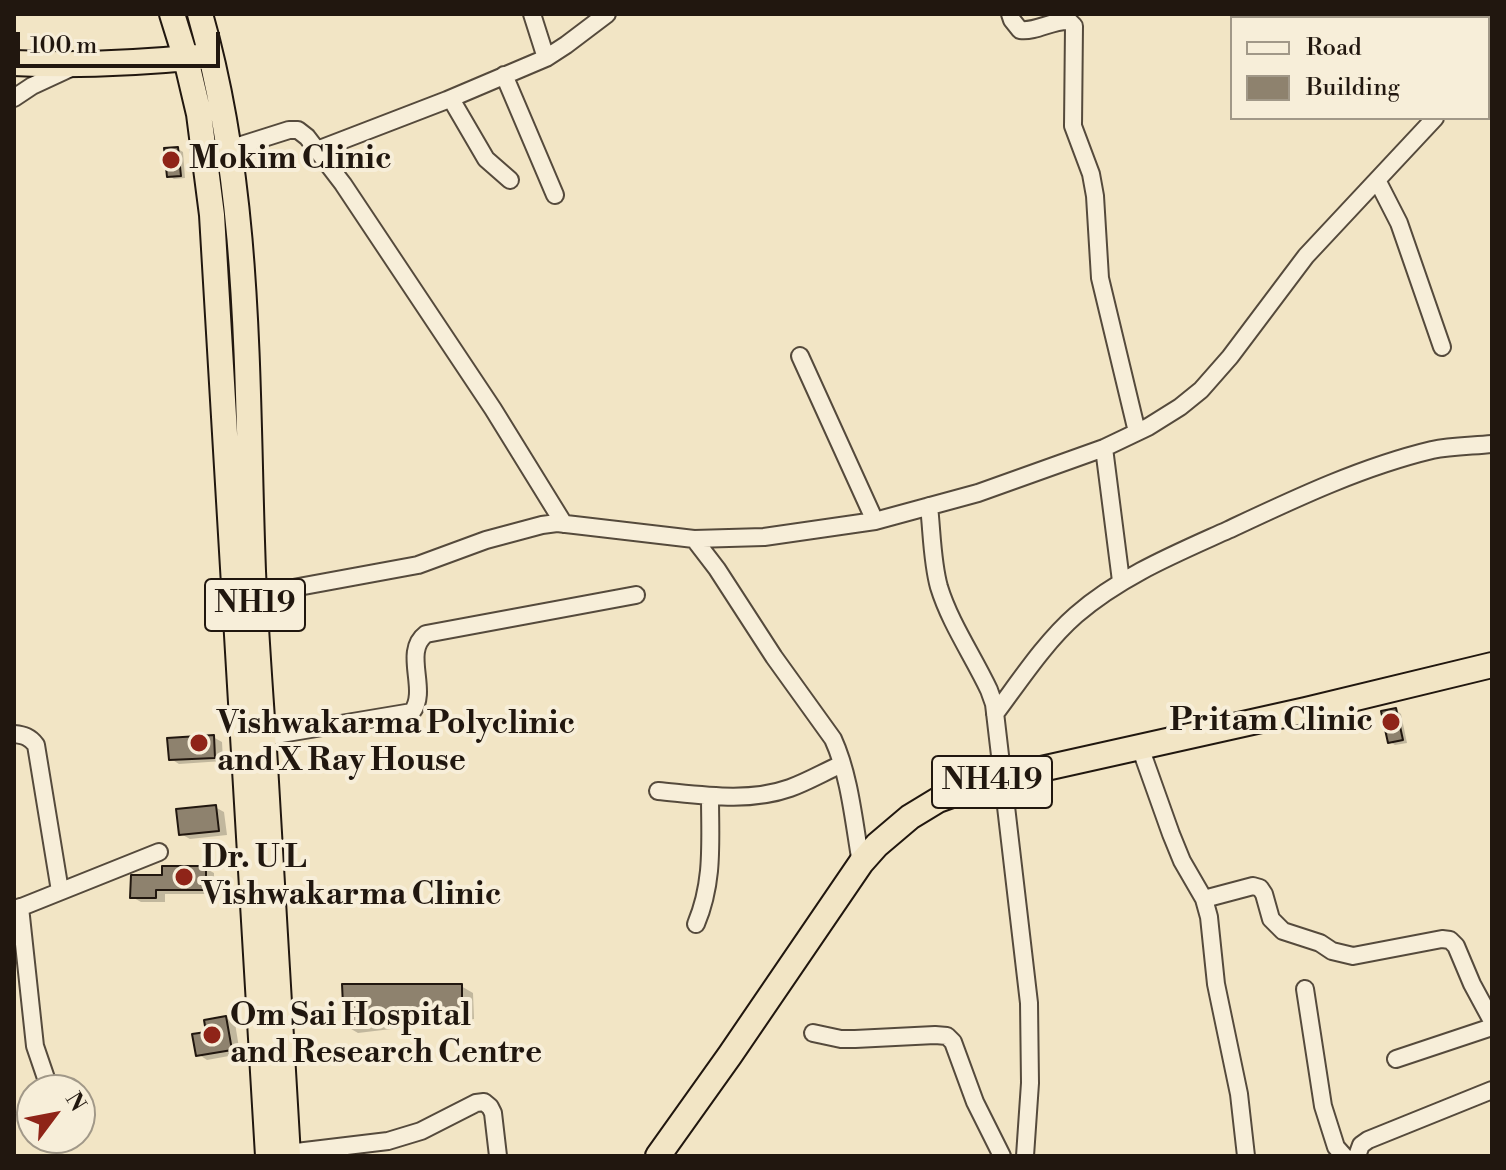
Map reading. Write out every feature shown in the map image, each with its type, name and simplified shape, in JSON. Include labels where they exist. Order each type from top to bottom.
[{"type":"highway","name":"NH19","points":[[172,14],[199,114],[212,215],[281,1155]]},
{"type":"highway","name":"NH19","points":[[200,14],[223,109],[245,312],[281,1155]]},
{"type":"highway","points":[[14,54],[74,63]]},
{"type":"highway","points":[[14,63],[212,56]]},
{"type":"highway","name":"NH419","points":[[658,1156],[861,863],[877,845],[919,811],[938,800],[1004,778],[1492,665]]},
{"type":"street","points":[[532,14],[546,58]]},
{"type":"street","points":[[317,150],[451,99],[546,58],[607,14]]},
{"type":"street","points":[[1010,14],[1020,30],[1028,31],[1060,20],[1069,21],[1074,26],[1073,126],[1091,174],[1100,278],[1137,432]]},
{"type":"street","points":[[14,98],[74,63]]},
{"type":"street","points":[[504,75],[555,195]]},
{"type":"street","points":[[451,99],[486,159],[510,180]]},
{"type":"street","points":[[255,595],[418,565],[542,525],[564,524],[694,539],[764,537],[875,521],[978,493],[1104,448],[1180,407],[1201,390],[1230,357],[1306,256],[1433,120]]},
{"type":"street","points":[[229,149],[289,130],[298,130],[307,137],[352,197],[493,409],[564,524]]},
{"type":"street","points":[[1377,180],[1399,223],[1442,347]]},
{"type":"street","points":[[800,356],[875,521]]},
{"type":"street","points":[[995,714],[1072,618],[1121,581],[1299,497],[1351,476],[1434,449],[1492,444]]},
{"type":"street","points":[[1104,448],[1121,581]]},
{"type":"street","points":[[929,506],[939,587],[989,690],[995,714],[1029,1003],[1030,1083],[1025,1156]]},
{"type":"street","points":[[694,539],[826,727],[838,750],[861,863]]},
{"type":"street","points":[[263,737],[412,712],[418,698],[416,649],[419,640],[426,634],[636,595]]},
{"type":"street","points":[[14,734],[24,735],[36,745],[60,891]]},
{"type":"street","points":[[1140,747],[1171,834],[1182,861],[1204,899],[1209,917],[1216,984],[1239,1094],[1246,1156]]},
{"type":"street","points":[[658,791],[710,796],[773,793],[842,764]]},
{"type":"street","points":[[696,924],[705,903],[709,876],[710,796]]},
{"type":"street","points":[[45,1074],[35,1046],[17,909],[159,852]]},
{"type":"street","points":[[1204,899],[1253,886],[1260,888],[1271,919],[1283,931],[1353,956],[1450,940],[1456,946],[1492,1024],[1396,1059]]},
{"type":"street","points":[[1305,989],[1323,1106],[1336,1147],[1344,1156]]},
{"type":"street","points":[[813,1033],[841,1039],[947,1036],[953,1042],[981,1115],[1002,1156]]},
{"type":"street","points":[[1357,1156],[1361,1145],[1368,1140],[1492,1090]]},
{"type":"street","points":[[281,1155],[388,1141],[421,1131],[476,1103],[484,1102],[493,1113],[498,1156]]},
{"type":"building","points":[[178,147],[181,176],[167,177],[164,148]]},
{"type":"building","points":[[1396,708],[1403,740],[1388,743],[1381,711]]},
{"type":"building","points":[[214,735],[215,758],[169,760],[167,738]]},
{"type":"building","points":[[216,805],[219,831],[179,835],[176,809]]},
{"type":"building","points":[[162,866],[206,866],[206,890],[156,890],[156,898],[130,898],[131,875],[162,875]]},
{"type":"building","points":[[342,984],[462,984],[462,1013],[344,1027]]},
{"type":"building","points":[[226,1016],[232,1050],[196,1056],[192,1034],[206,1032],[204,1020]]},
{"type":"place","name":"Mokim Clinic","points":[[171,160]]},
{"type":"place","name":"Pritam Clinic","points":[[1391,722]]},
{"type":"place","name":"Vishwakarma Polyclinic and X Ray House","points":[[199,743]]},
{"type":"place","name":"Dr. U L Vishwakarma Clinic","points":[[184,877]]},
{"type":"place","name":"Om Sai Hospital and Research Centre","points":[[212,1035]]}]
